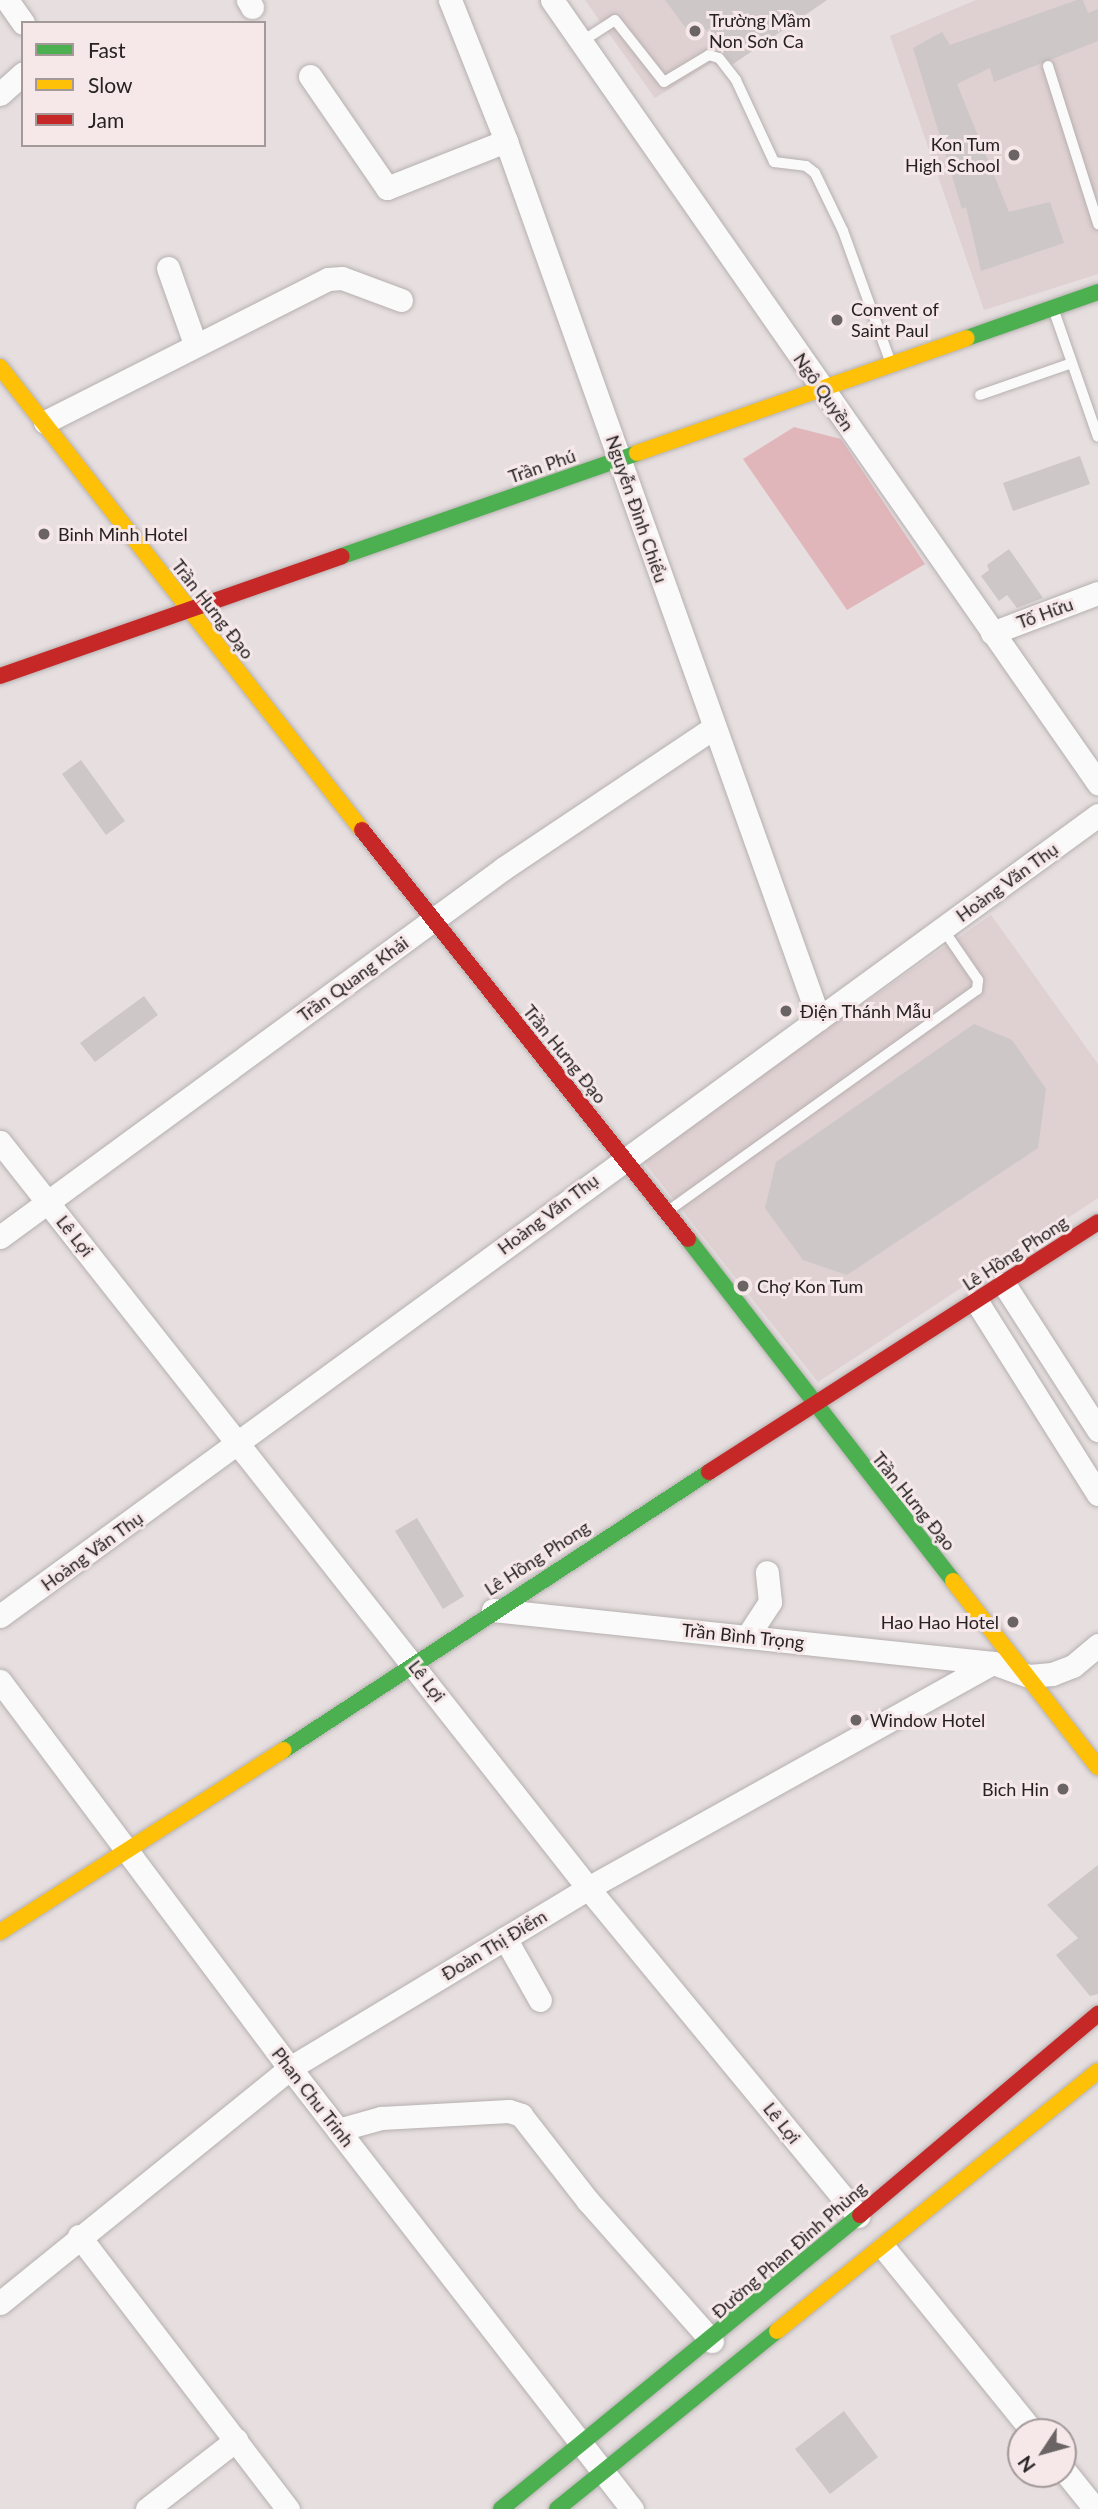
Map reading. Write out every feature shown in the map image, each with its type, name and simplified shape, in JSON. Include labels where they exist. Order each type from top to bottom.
[{"type":"street","points":[[7,0],[22,21]]},
{"type":"street","name":"Nguyễn Đình Chiểu","points":[[450,0],[506,141],[620,459],[712,729],[819,1019]]},
{"type":"street","name":"Ngô Quyền","points":[[552,0],[1098,783]]},
{"type":"street","points":[[0,94],[21,75]]},
{"type":"street","points":[[310,76],[387,188],[506,141]]},
{"type":"street","points":[[168,268],[195,344]]},
{"type":"street","points":[[45,422],[328,279],[342,278],[401,300]]},
{"type":"street","name":"Trần Phú","points":[[0,676],[1098,292]]},
{"type":"street","name":"Trần Hưng Đạo","points":[[3,377],[45,422],[432,920],[624,1157],[813,1404],[1098,1767]]},
{"type":"street","name":"Tố Hữu","points":[[992,633],[1098,593]]},
{"type":"street","name":"Trần Quang Khải","points":[[0,1237],[432,920],[621,786],[712,729]]},
{"type":"street","name":"Hoàng Văn Thụ","points":[[0,1616],[241,1443],[624,1157],[819,1019],[1098,815]]},
{"type":"street","name":"Lê Lợi","points":[[0,1142],[241,1443],[588,1888],[858,2216]]},
{"type":"street","name":"Lê Hồng Phong","points":[[0,1932],[128,1854],[493,1609],[977,1302],[1098,1222]]},
{"type":"street","points":[[1004,1284],[1098,1430]]},
{"type":"street","points":[[977,1302],[1098,1494]]},
{"type":"street","points":[[747,1637],[770,1602],[767,1572]]},
{"type":"street","name":"Trần Bình Trọng","points":[[493,1609],[993,1663]]},
{"type":"street","points":[[993,1663],[1029,1676],[1073,1665],[1096,1649]]},
{"type":"street","name":"Đoàn Thị Điểm","points":[[0,2303],[79,2236],[290,2068],[588,1888],[993,1663]]},
{"type":"street","name":"Phan Chu Trinh","points":[[0,1681],[290,2068],[632,2509]]},
{"type":"street","points":[[505,1938],[540,2000]]},
{"type":"street","name":"Đường Phan Đình Phùng","points":[[501,2509],[712,2342],[1098,2014]]},
{"type":"street","points":[[557,2509],[884,2248],[1098,2071]]},
{"type":"street","points":[[338,2130],[381,2119],[509,2111],[521,2115],[588,2201],[712,2342]]},
{"type":"street","points":[[79,2236],[288,2509]]},
{"type":"street","points":[[884,2248],[1022,2418]]},
{"type":"street","points":[[147,2509],[236,2440]]},
{"type":"street","points":[[1077,2486],[1096,2509]]},
{"type":"lane","points":[[581,42],[615,19],[663,82],[709,55],[719,58],[736,80],[774,162],[806,166],[815,173],[843,230],[891,364]]},
{"type":"lane","points":[[1048,66],[1098,224]]},
{"type":"lane","points":[[1053,308],[1098,437]]},
{"type":"lane","points":[[981,395],[1072,363]]},
{"type":"lane","points":[[666,1212],[977,990],[978,980],[943,929]]},
{"type":"shaded area","name":"Trường Mầm Non Sơn Ca","points":[[585,0],[827,0],[723,71],[713,62],[655,98]]},
{"type":"shaded area","name":"Kon Tum High School","points":[[976,0],[1098,0],[1098,274],[984,310],[890,36]]},
{"type":"shaded area","points":[[794,427],[841,439],[925,564],[847,610],[743,459]]},
{"type":"shaded area","name":"Chợ Kon Tum","points":[[991,915],[1098,1064],[1098,1198],[818,1382],[641,1158]]},
{"type":"building","name":"Trường Mầm Non Sơn Ca","points":[[665,0],[827,0],[733,64],[702,25],[688,31]]},
{"type":"building","points":[[1083,0],[1088,13],[1098,9],[1098,41],[994,82],[990,68],[957,84],[1009,212],[1050,202],[1064,243],[981,271],[966,207],[962,209],[913,48],[942,32],[950,45]]},
{"type":"building","points":[[1080,456],[1090,484],[1013,511],[1003,483]]},
{"type":"building","points":[[1009,549],[1043,598],[1017,608],[1007,595],[999,601],[981,576],[989,570],[987,565]]},
{"type":"building","points":[[81,760],[125,821],[106,835],[62,774]]},
{"type":"building","points":[[144,996],[158,1015],[95,1062],[80,1043]]},
{"type":"building","points":[[974,1024],[1012,1040],[1046,1089],[1038,1148],[847,1275],[803,1260],[765,1208],[776,1162]]},
{"type":"building","points":[[417,1518],[464,1596],[443,1609],[395,1531]]},
{"type":"building","points":[[1098,1865],[1098,1994],[1090,1996],[1056,1955],[1078,1938],[1047,1905]]},
{"type":"building","points":[[844,2411],[878,2457],[830,2494],[795,2449]]},
{"type":"traffic: fast","points":[[967,338],[1098,292]]},
{"type":"traffic: fast","points":[[342,556],[637,453]]},
{"type":"traffic: fast","points":[[688,1239],[953,1581]]},
{"type":"traffic: fast","points":[[284,1750],[709,1472]]},
{"type":"traffic: fast","points":[[501,2509],[860,2215]]},
{"type":"traffic: fast","points":[[557,2509],[777,2331]]},
{"type":"traffic: slow","points":[[637,453],[967,338]]},
{"type":"traffic: slow","points":[[0,367],[362,830]]},
{"type":"traffic: slow","points":[[953,1581],[1098,1767]]},
{"type":"traffic: slow","points":[[0,1932],[284,1750]]},
{"type":"traffic: slow","points":[[777,2331],[1098,2071]]},
{"type":"traffic: jam","points":[[0,676],[342,556]]},
{"type":"traffic: jam","points":[[362,830],[688,1239]]},
{"type":"traffic: jam","points":[[709,1472],[1098,1222]]},
{"type":"traffic: jam","points":[[860,2215],[1098,2014]]},
{"type":"place","name":"Trường Mầm Non Sơn Ca","points":[[695,31]]},
{"type":"place","name":"Kon Tum High School","points":[[1014,155]]},
{"type":"place","name":"Convent of Saint Paul","points":[[837,320]]},
{"type":"place","name":"Binh Minh Hotel","points":[[44,534]]},
{"type":"place","name":"Điện Thánh Mẫu","points":[[786,1011]]},
{"type":"place","name":"Chợ Kon Tum","points":[[743,1286]]},
{"type":"place","name":"Hao Hao Hotel","points":[[1013,1622]]},
{"type":"place","name":"Window Hotel","points":[[856,1720]]},
{"type":"place","name":"Bich Hin","points":[[1063,1789]]}]
